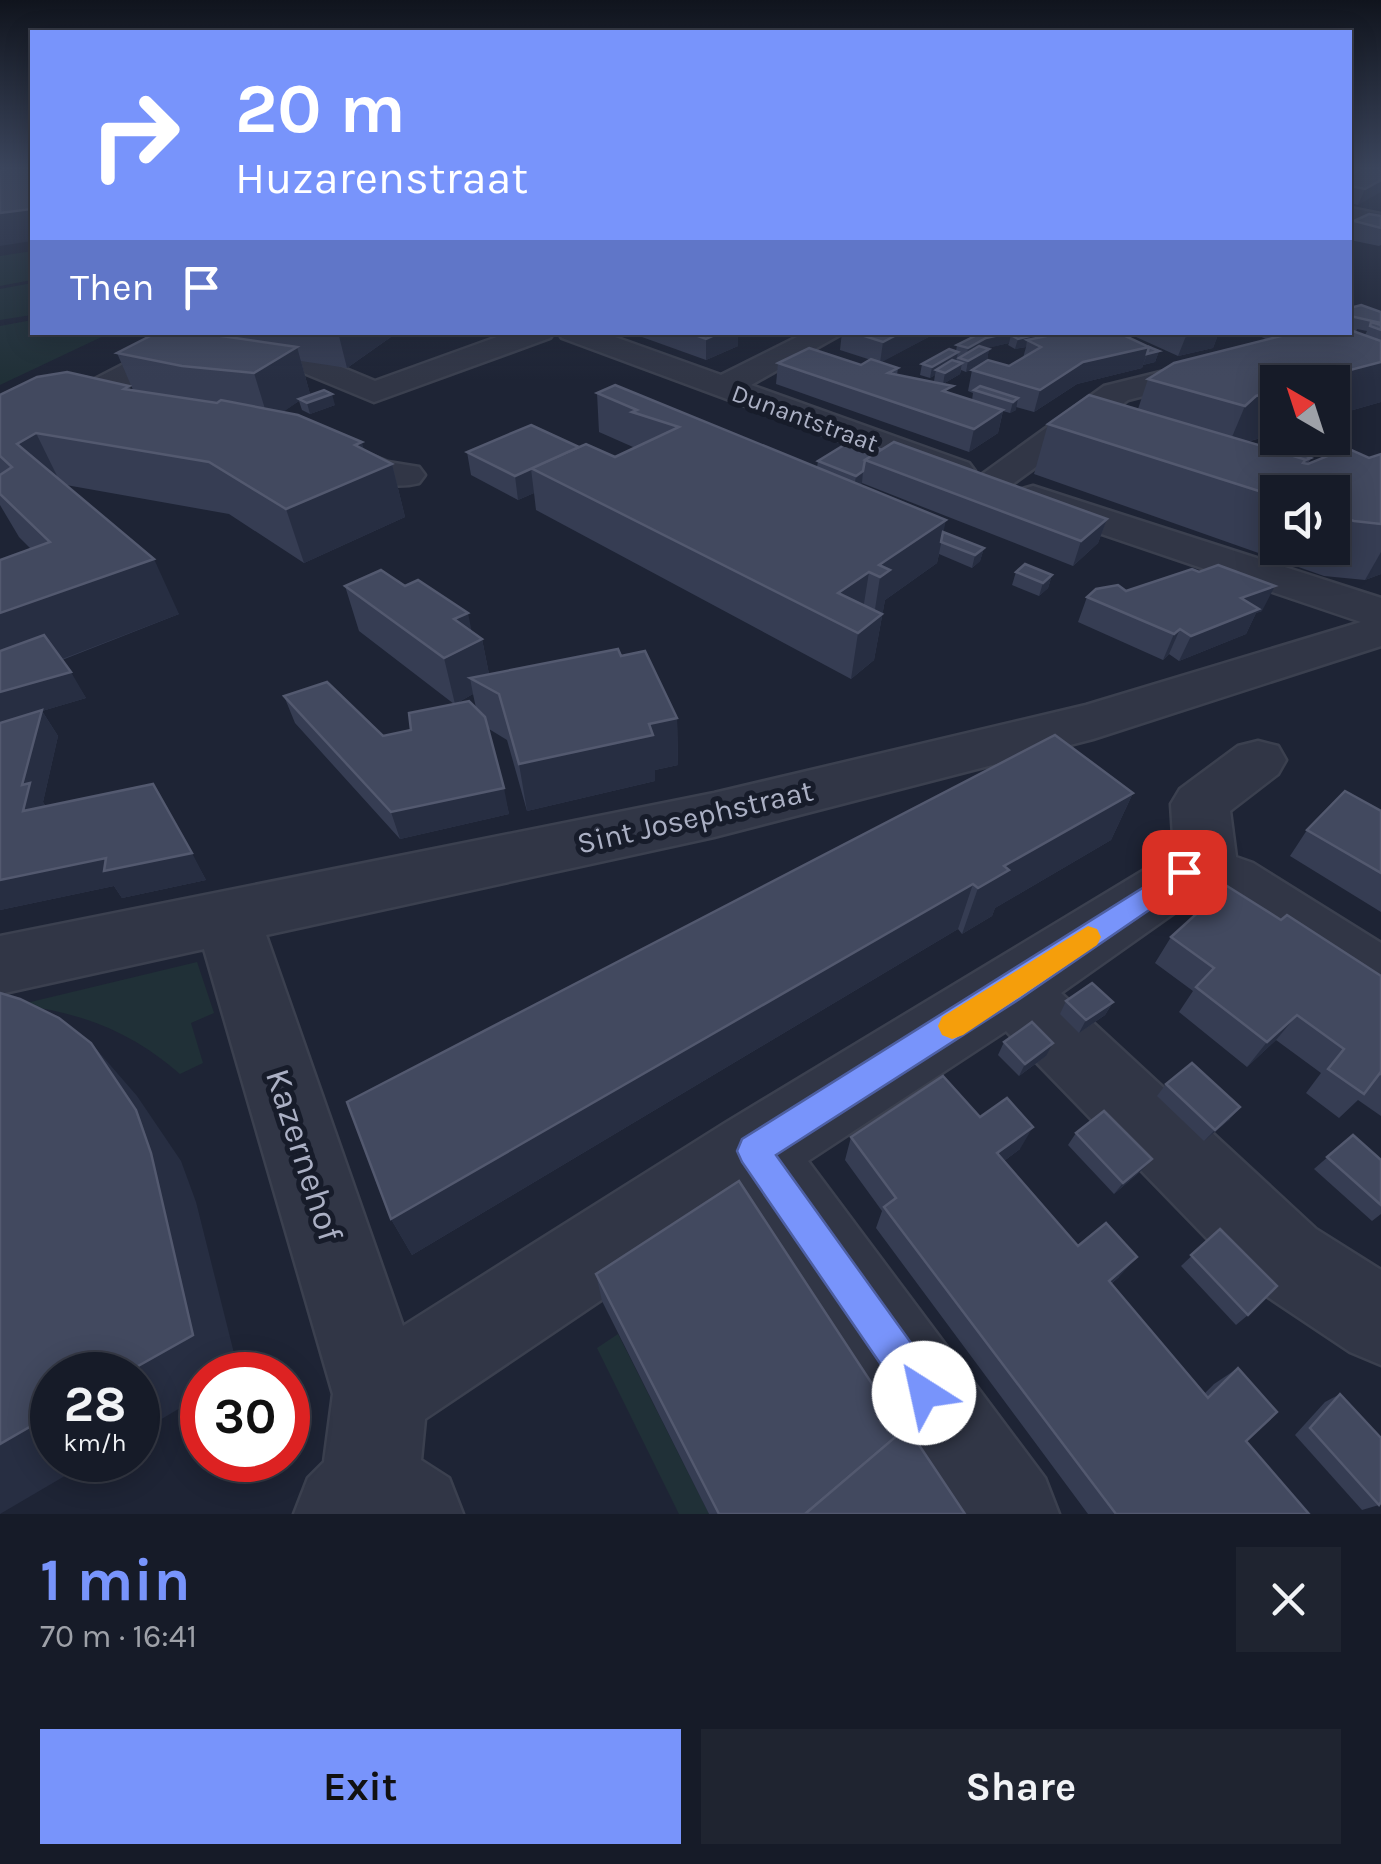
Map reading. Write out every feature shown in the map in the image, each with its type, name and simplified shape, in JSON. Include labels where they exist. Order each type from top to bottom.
[{"type":"street","points":[[0,442],[202,335]]},
{"type":"street","points":[[209,335],[264,346],[374,392],[532,335]]},
{"type":"street","name":"Dunantstraat","points":[[580,335],[989,483],[1381,613]]},
{"type":"street","points":[[721,388],[825,335]]},
{"type":"street","points":[[989,483],[1116,393],[1254,357]]},
{"type":"street","points":[[67,406],[119,416]]},
{"type":"street","points":[[1064,429],[1116,445]]},
{"type":"street","points":[[299,443],[336,449],[380,473],[406,474]]},
{"type":"street","name":"Sint Josephstraat","points":[[0,965],[714,816],[1093,721],[1381,631]]},
{"type":"street","points":[[1258,760],[1200,804],[1195,875],[1231,880],[1381,979]]},
{"type":"street","name":"Kazernehof","points":[[227,916],[377,1476],[753,1151],[1195,875]]},
{"type":"street","points":[[1010,990],[1286,1259],[1381,1321]]},
{"type":"street","points":[[753,1151],[1009,1514]]},
{"type":"shaded area","points":[[30,251],[30,280],[0,286],[0,256]]},
{"type":"shaded area","points":[[30,283],[30,315],[0,320],[0,289]]},
{"type":"shaded area","points":[[30,320],[30,335],[106,335],[0,385],[0,326]]},
{"type":"shaded area","points":[[197,962],[214,1013],[191,1023],[203,1063],[180,1074],[143,1046],[105,1026],[18,1005]]},
{"type":"shaded area","points":[[618,1334],[709,1514],[679,1514],[597,1348]]},
{"type":"building","points":[[1361,305],[1381,312],[1381,323],[1352,316],[1352,307]]},
{"type":"building","points":[[1352,331],[1381,341],[1381,362],[1350,370],[1350,365],[1260,365],[1260,395],[1245,406],[1148,379],[1174,363],[1285,335],[1352,335]]},
{"type":"building","points":[[152,335],[215,335],[297,347],[254,373],[182,366],[117,353]]},
{"type":"building","points":[[861,335],[896,335],[883,342]]},
{"type":"building","points":[[977,335],[999,335],[968,348],[957,345]]},
{"type":"building","points":[[1051,335],[1123,335],[1149,347],[1083,362],[1040,390],[972,370],[988,360],[1009,366],[1041,347],[1027,340]]},
{"type":"building","points":[[979,346],[989,349],[968,361],[959,358]]},
{"type":"building","points":[[809,348],[861,365],[871,359],[898,368],[888,373],[953,386],[943,391],[1003,410],[974,429],[778,363]]},
{"type":"building","points":[[949,349],[958,352],[932,367],[922,364]]},
{"type":"building","points":[[952,360],[962,363],[945,373],[936,370]]},
{"type":"building","points":[[67,372],[129,386],[124,389],[217,403],[221,400],[298,415],[362,442],[355,445],[392,464],[286,509],[209,462],[36,433],[17,444],[154,559],[0,613],[0,560],[50,542],[0,494],[0,475],[12,467],[0,456],[0,395],[37,377]]},
{"type":"building","points":[[615,385],[946,520],[879,565],[890,570],[880,577],[869,572],[838,593],[882,614],[858,633],[531,468],[586,444],[615,457],[679,427],[632,412],[637,410],[597,393]]},
{"type":"building","points":[[980,386],[1018,398],[1013,402],[974,390]]},
{"type":"building","points":[[324,390],[332,394],[307,403],[299,399]]},
{"type":"building","points":[[1089,395],[1260,445],[1260,455],[1292,455],[1306,459],[1303,463],[1308,464],[1330,455],[1350,455],[1350,449],[1369,458],[1381,454],[1381,524],[1350,520],[1350,475],[1260,475],[1260,491],[1048,424]]},
{"type":"building","points":[[531,425],[579,447],[515,476],[467,452]]},
{"type":"building","points":[[854,439],[882,450],[865,460],[863,471],[856,476],[818,461]]},
{"type":"building","points":[[894,442],[1107,519],[1081,541],[865,460]]},
{"type":"building","points":[[943,532],[984,548],[975,555],[941,542]]},
{"type":"building","points":[[1025,564],[1052,575],[1043,583],[1016,572]]},
{"type":"building","points":[[1218,565],[1275,586],[1241,598],[1259,609],[1191,636],[1180,629],[1174,634],[1087,597],[1096,589],[1118,585],[1126,591],[1192,569],[1199,572]]},
{"type":"building","points":[[381,570],[405,586],[418,580],[468,613],[454,619],[482,639],[444,658],[345,586]]},
{"type":"building","points":[[44,635],[71,672],[0,692],[0,651]]},
{"type":"building","points":[[618,649],[621,656],[645,651],[677,718],[649,724],[653,735],[519,764],[499,694],[470,678]]},
{"type":"building","points":[[327,682],[383,736],[411,730],[409,713],[469,701],[485,717],[504,788],[391,812],[284,696]]},
{"type":"building","points":[[42,710],[22,785],[30,783],[23,811],[153,784],[192,853],[104,871],[106,858],[0,880],[0,723]]},
{"type":"building","points":[[1055,735],[1133,793],[1004,866],[1009,870],[978,888],[973,884],[391,1219],[347,1102]]},
{"type":"building","points":[[1345,791],[1381,811],[1381,873],[1307,830]]},
{"type":"building","points":[[1227,886],[1281,920],[1287,915],[1381,976],[1381,1074],[1364,1094],[1328,1069],[1344,1049],[1297,1015],[1267,1042],[1196,987],[1214,968],[1171,937]]},
{"type":"building","points":[[1092,983],[1113,1002],[1086,1020],[1066,1001]]},
{"type":"building","points":[[0,993],[59,1018],[91,1043],[136,1110],[151,1153],[193,1335],[160,1354],[30,1352],[30,1427],[0,1444]]},
{"type":"building","points":[[1032,1022],[1053,1043],[1025,1064],[1004,1042]]},
{"type":"building","points":[[1192,1063],[1240,1107],[1215,1130],[1166,1084]]},
{"type":"building","points":[[943,1076],[980,1117],[1007,1098],[1033,1127],[997,1153],[1078,1246],[1106,1223],[1137,1257],[1109,1281],[1208,1398],[1238,1368],[1277,1412],[1246,1441],[1309,1514],[1116,1514],[884,1207],[896,1198],[851,1137]]},
{"type":"building","points":[[1104,1111],[1152,1159],[1123,1183],[1076,1133]]},
{"type":"building","points":[[1353,1135],[1381,1160],[1381,1205],[1327,1157]]},
{"type":"building","points":[[739,1181],[903,1431],[805,1514],[719,1514],[596,1274]]},
{"type":"building","points":[[1220,1229],[1277,1286],[1248,1315],[1191,1255]]},
{"type":"building","points":[[1340,1394],[1381,1438],[1379,1505],[1310,1428]]},
{"type":"building","points":[[907,1427],[965,1514],[805,1514]]},
{"type":"slow traffic","points":[[952,1026],[1088,937]]},
{"type":"route","points":[[924,1393],[753,1151],[1010,990],[1184,872]]}]
